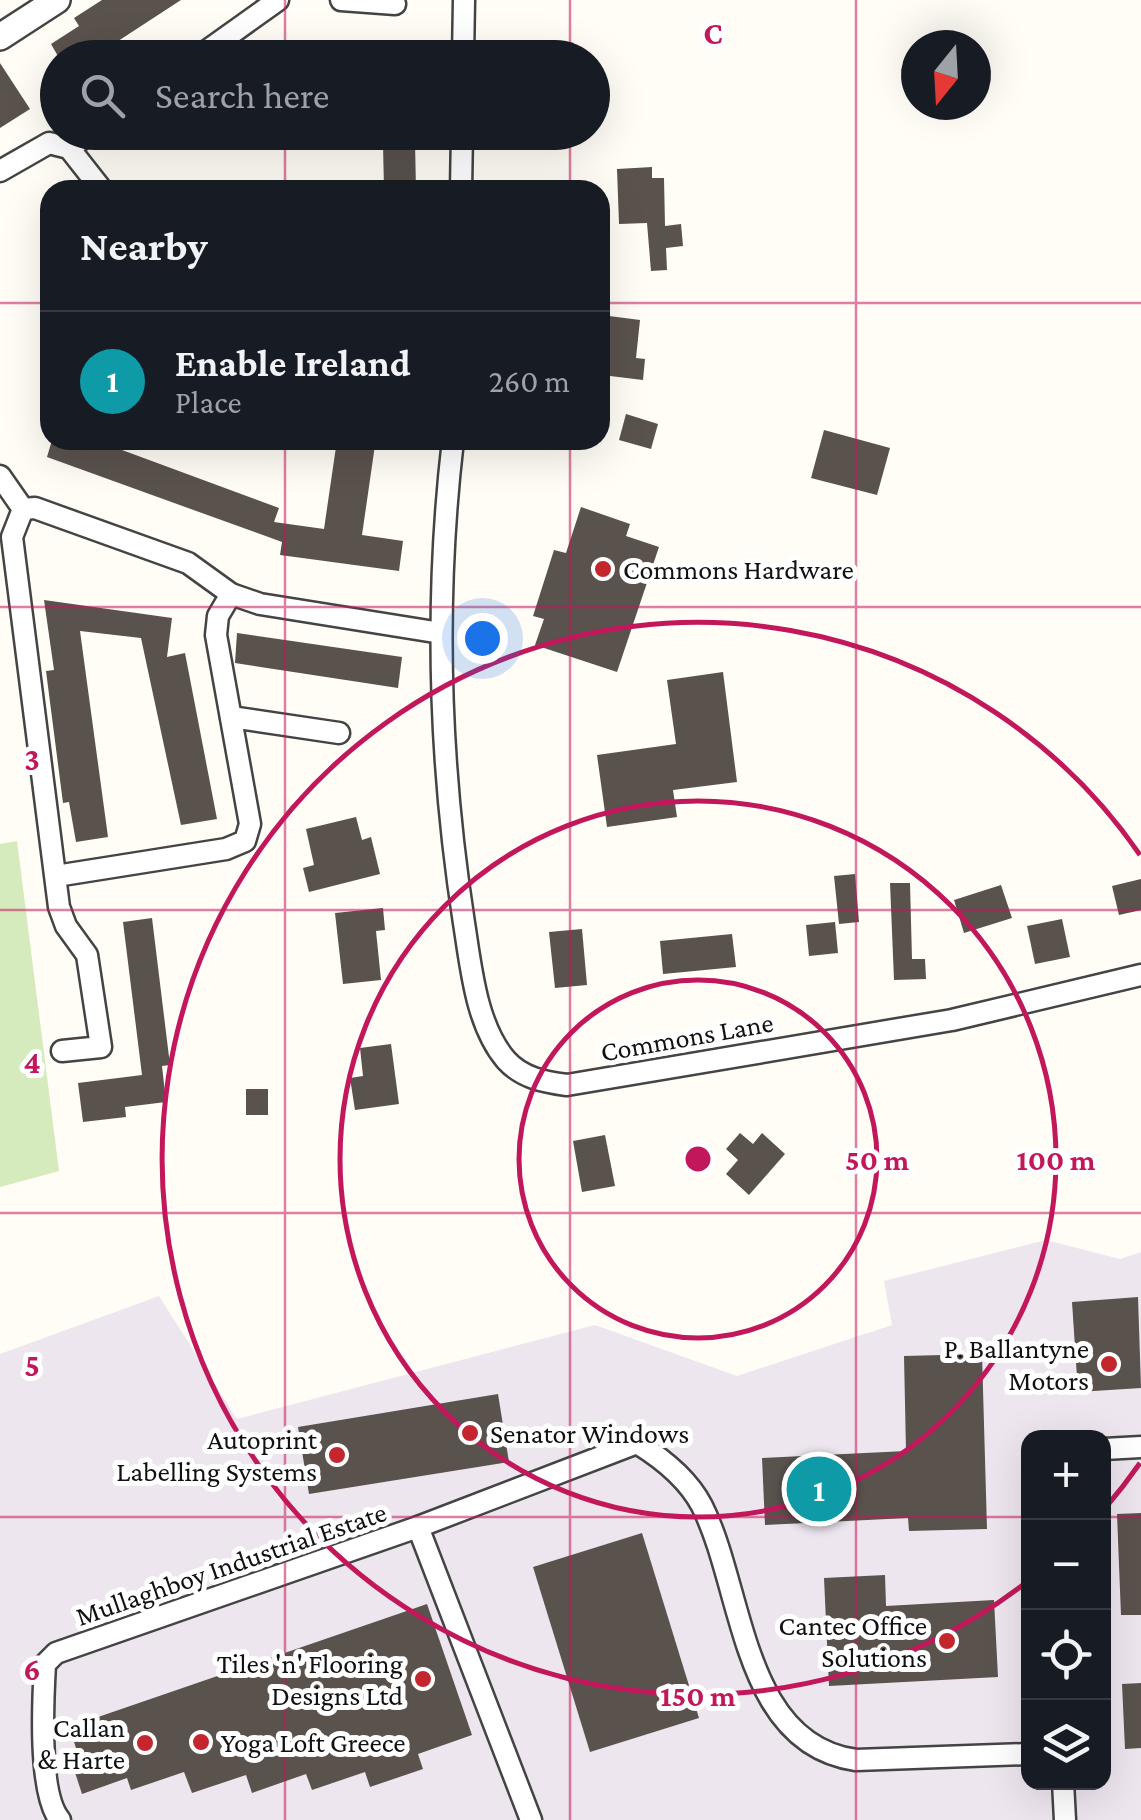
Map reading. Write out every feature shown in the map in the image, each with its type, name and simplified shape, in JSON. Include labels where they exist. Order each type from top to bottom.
[{"type":"street","points":[[0,36],[57,0]]},
{"type":"street","points":[[222,40],[278,0]]},
{"type":"street","points":[[341,0],[395,4]]},
{"type":"street","points":[[463,40],[464,0]]},
{"type":"street","points":[[0,171],[40,148]]},
{"type":"street","points":[[72,150],[94,180]]},
{"type":"street","points":[[462,150],[462,180]]},
{"type":"street","name":"Commons Lane","points":[[452,450],[441,633],[446,806],[470,962],[489,1035],[507,1062],[534,1080],[566,1085],[952,1020],[1141,974]]},
{"type":"street","points":[[0,476],[23,509]]},
{"type":"street","points":[[23,509],[36,508],[188,563],[231,594],[260,604],[441,633]]},
{"type":"street","points":[[23,509],[12,537],[56,876],[66,926],[87,956],[102,1047],[62,1051]]},
{"type":"street","points":[[56,876],[226,849],[245,841],[250,824],[216,635],[218,616],[231,594]]},
{"type":"street","points":[[231,717],[339,733]]},
{"type":"street","name":"Mullaghboy Industrial Estate","points":[[60,1820],[52,1811],[48,1793],[44,1688],[46,1664],[56,1653],[418,1527],[637,1443],[667,1461],[701,1503],[767,1698],[808,1740],[836,1758],[856,1760],[1021,1754]]},
{"type":"street","points":[[1111,1448],[1141,1446]]},
{"type":"street","name":"Mullaghboy Industrial Estate","points":[[418,1527],[531,1820]]},
{"type":"street","points":[[1064,1790],[1065,1820]]},
{"type":"shaded area","points":[[1046,1240],[1120,1259],[1141,1252],[1141,1820],[0,1820],[0,1354],[159,1296],[237,1419],[595,1325],[737,1376],[892,1325],[884,1281]]},
{"type":"green space","points":[[17,841],[59,1171],[0,1187],[0,844]]},
{"type":"building","points":[[102,0],[181,0],[120,40],[57,40],[79,26],[74,18]]},
{"type":"building","points":[[0,63],[30,109],[0,128]]},
{"type":"building","points":[[383,150],[415,150],[416,180],[384,180]]},
{"type":"building","points":[[652,167],[652,178],[664,178],[665,226],[681,224],[683,246],[666,248],[667,270],[651,271],[647,223],[619,224],[617,169]]},
{"type":"building","points":[[610,316],[640,320],[636,358],[645,359],[643,380],[610,376]]},
{"type":"building","points":[[626,414],[658,424],[651,449],[619,440]]},
{"type":"building","points":[[824,430],[890,448],[877,495],[811,478]]},
{"type":"building","points":[[49,450],[122,450],[279,508],[274,522],[324,529],[336,450],[374,450],[362,535],[403,541],[399,571],[280,555],[282,542],[47,457]]},
{"type":"building","points":[[581,507],[630,524],[626,536],[659,547],[617,672],[535,645],[544,619],[533,616],[554,550],[566,553]]},
{"type":"building","points":[[44,600],[172,618],[167,657],[185,653],[217,819],[181,825],[141,638],[80,631],[108,837],[76,842],[69,802],[63,803],[46,671],[54,670]]},
{"type":"building","points":[[237,633],[402,657],[398,688],[235,663]]},
{"type":"building","points":[[723,672],[737,782],[673,790],[677,817],[607,827],[597,755],[676,744],[667,680]]},
{"type":"building","points":[[356,817],[362,840],[371,837],[380,874],[309,892],[303,868],[314,865],[306,829]]},
{"type":"building","points":[[855,874],[859,922],[839,924],[834,876]]},
{"type":"building","points":[[1141,879],[1141,910],[1119,915],[1112,886]]},
{"type":"building","points":[[890,883],[910,883],[912,959],[925,959],[926,979],[894,980]]},
{"type":"building","points":[[1001,885],[1012,918],[964,933],[954,900]]},
{"type":"building","points":[[383,908],[385,930],[376,931],[381,980],[343,984],[335,913]]},
{"type":"building","points":[[152,918],[170,1065],[162,1066],[166,1102],[125,1107],[126,1117],[83,1122],[78,1083],[142,1075],[123,922]]},
{"type":"building","points":[[1062,919],[1070,957],[1035,964],[1027,926]]},
{"type":"building","points":[[835,922],[838,953],[809,956],[806,925]]},
{"type":"building","points":[[582,929],[587,985],[555,988],[549,932]]},
{"type":"building","points":[[732,934],[736,967],[663,974],[660,941]]},
{"type":"building","points":[[391,1044],[399,1104],[355,1110],[350,1078],[363,1076],[360,1048]]},
{"type":"building","points":[[246,1089],[268,1089],[268,1115],[246,1115]]},
{"type":"building","points":[[740,1133],[753,1144],[762,1133],[785,1154],[749,1195],[726,1174],[738,1160],[726,1149]]},
{"type":"building","points":[[605,1135],[615,1186],[582,1192],[573,1141]]},
{"type":"building","name":"P. Ballantyne Motors","points":[[1138,1297],[1141,1388],[1078,1392],[1072,1302]]},
{"type":"building","points":[[982,1354],[987,1529],[909,1531],[908,1518],[765,1525],[762,1458],[906,1451],[904,1356]]},
{"type":"building","points":[[498,1394],[509,1462],[309,1494],[298,1427]]},
{"type":"building","points":[[1141,1513],[1141,1615],[1121,1615],[1117,1514]]},
{"type":"building","points":[[642,1533],[699,1718],[590,1752],[533,1567]]},
{"type":"building","points":[[885,1575],[886,1606],[994,1600],[998,1677],[829,1686],[824,1578]]},
{"type":"building","points":[[427,1604],[472,1735],[418,1754],[423,1769],[370,1787],[365,1772],[312,1790],[306,1774],[252,1793],[246,1775],[192,1793],[184,1772],[131,1790],[127,1778],[82,1794],[68,1751],[76,1748],[69,1727]]},
{"type":"building","points":[[1141,1683],[1141,1748],[1125,1749],[1122,1684]]},
{"type":"place","name":"Commons Hardware","points":[[603,569]]},
{"type":"place","name":"P. Ballantyne Motors","points":[[1109,1364]]},
{"type":"place","name":"Senator Windows","points":[[470,1433]]},
{"type":"place","name":"Autoprint Labelling Systems","points":[[337,1455]]},
{"type":"place","name":"Enable Ireland","points":[[819,1489]]},
{"type":"place","name":"Cantec Office Solutions","points":[[947,1641]]},
{"type":"place","name":"Tiles 'n' Flooring Designs Ltd","points":[[423,1679]]},
{"type":"place","name":"Yoga Loft Greece","points":[[201,1742]]},
{"type":"place","name":"Callan & Harte","points":[[145,1743]]}]
